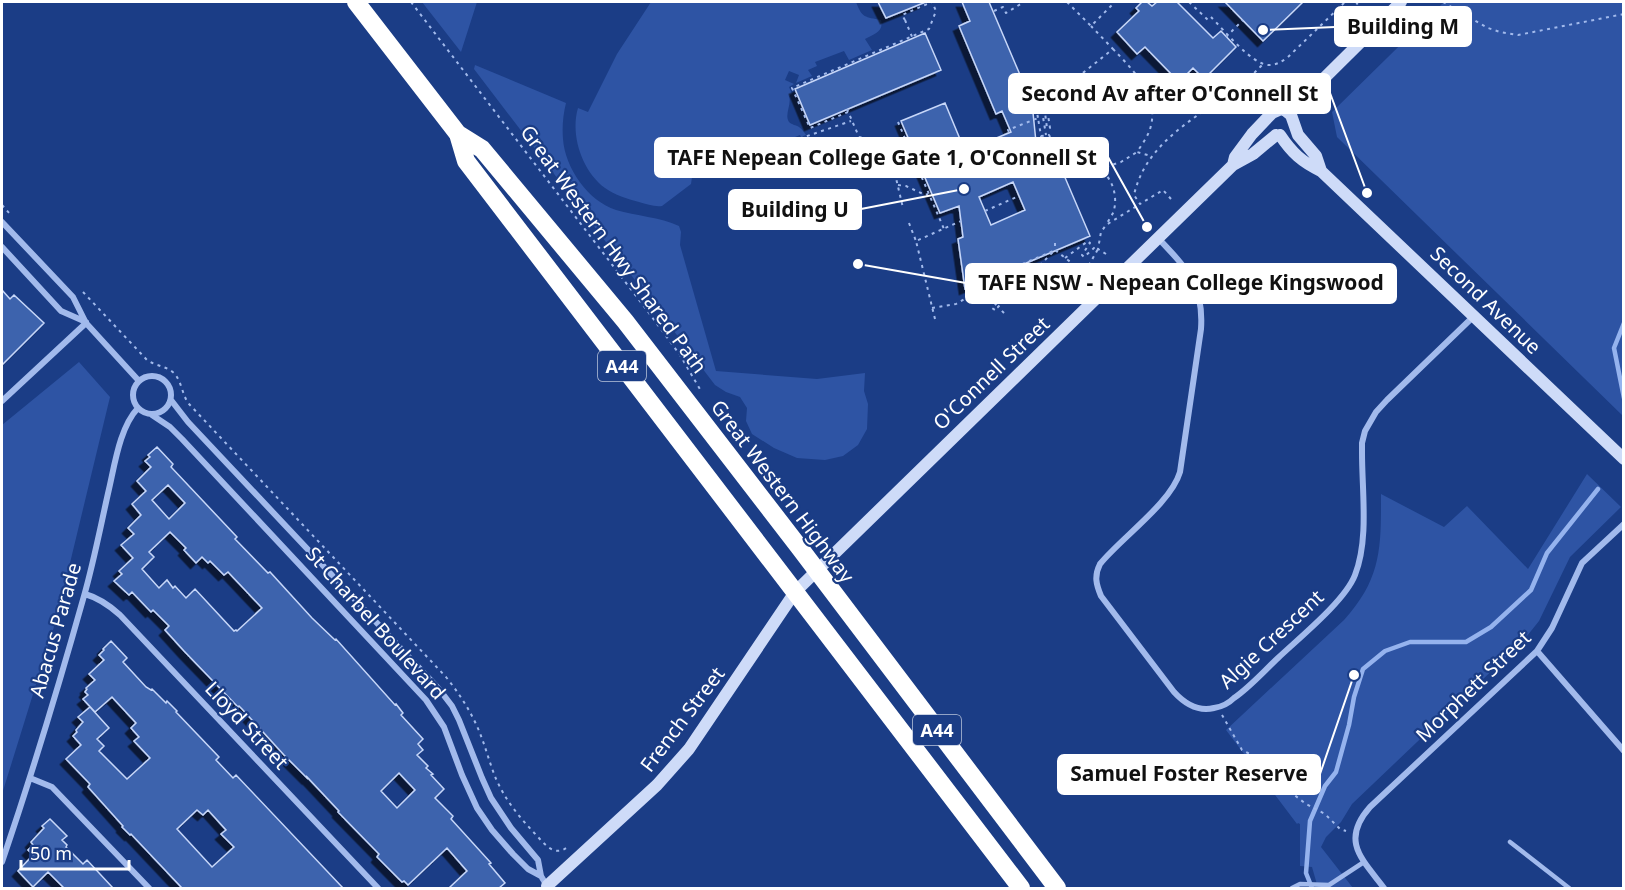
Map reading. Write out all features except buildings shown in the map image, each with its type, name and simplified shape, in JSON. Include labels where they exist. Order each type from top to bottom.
[{"type":"highway","name":"Great Western Highway","points":[[356,2],[458,134],[482,149],[625,321],[805,582],[1021,888]]},
{"type":"highway","name":"Great Western Highway","points":[[458,134],[466,161],[805,582],[1057,888]]},
{"type":"street","points":[[1291,118],[1284,110],[1272,112],[1268,117],[1270,131],[1278,135],[1290,131],[1291,118],[1394,4]]},
{"type":"street","name":"O'Connell Street","points":[[1233,165],[1235,157],[1243,146],[1268,117]]},
{"type":"street","name":"Second Avenue","points":[[1291,118],[1298,135],[1316,156],[1321,171]]},
{"type":"street","name":"Second Avenue","points":[[1278,135],[1289,149],[1306,164],[1321,171],[1623,459]]},
{"type":"street","name":"O'Connell Street","points":[[805,582],[1233,165],[1253,154],[1278,135]]},
{"type":"street","points":[[2,222],[73,297],[86,323],[139,381]]},
{"type":"street","name":"Algie Crescent","points":[[1158,238],[1190,274],[1202,311],[1180,472],[1176,483],[1164,499],[1100,564],[1095,579],[1101,596],[1179,698],[1200,709],[1219,707],[1238,695],[1325,613],[1349,587],[1357,569],[1363,535],[1362,443],[1369,423],[1387,400],[1474,315]]},
{"type":"street","points":[[2,247],[61,311],[86,323]]},
{"type":"street","points":[[2,401],[86,323]]},
{"type":"street","points":[[150,376],[162,379],[170,387],[171,399],[162,412],[152,415],[138,408],[133,397],[139,381],[150,376]]},
{"type":"street","name":"St Charbel Boulevard","points":[[171,399],[188,422],[439,689],[459,720],[491,798],[511,828],[538,860],[546,885]]},
{"type":"street","name":"Abacus Parade","points":[[2,862],[30,778],[85,594],[114,464],[128,420],[138,408]]},
{"type":"street","name":"St Charbel Boulevard","points":[[152,415],[170,427],[182,439],[421,693],[444,727],[477,808],[513,854],[546,885]]},
{"type":"street","name":"Morphett Street","points":[[1355,834],[1357,824],[1370,807],[1537,651],[1552,628],[1582,563],[1623,524]]},
{"type":"street","name":"French Street","points":[[546,885],[657,785],[689,749],[805,582]]},
{"type":"street","name":"Lloyd Street","points":[[85,594],[97,598],[120,615],[378,888]]},
{"type":"street","points":[[1537,651],[1623,751]]},
{"type":"street","points":[[30,778],[47,784],[60,795],[149,888]]},
{"type":"street","points":[[1355,834],[1357,848],[1364,862],[1384,888]]},
{"type":"lane","points":[[1510,842],[1569,888]]},
{"type":"lane","points":[[1292,888],[1300,884],[1329,885],[1364,862]]},
{"type":"path","name":"Great Western Hwy Shared Path","points":[[411,2],[646,309],[680,355],[703,394]]},
{"type":"path","points":[[859,137],[848,111],[810,128],[792,87],[928,29],[936,11],[932,2],[902,15],[904,20],[913,39]]},
{"type":"path","points":[[993,11],[1003,7],[1006,13],[1024,2]]},
{"type":"path","points":[[1067,2],[1144,85],[1150,101],[1152,119],[1149,131],[1137,152],[1121,162],[1099,168]]},
{"type":"path","points":[[1090,26],[1115,2]]},
{"type":"path","points":[[1189,2],[1208,20]]},
{"type":"path","points":[[1211,17],[1227,36],[1253,60],[1272,66],[1287,58],[1345,2]]},
{"type":"path","points":[[1356,2],[1362,11]]},
{"type":"path","points":[[1443,2],[1488,28],[1518,35],[1623,14]]},
{"type":"path","points":[[1227,36],[1243,20]]},
{"type":"path","points":[[1042,143],[1033,100],[1074,80],[1113,49]]},
{"type":"path","points":[[1140,204],[1134,195],[1135,189],[1152,156],[1193,118],[1244,83],[1263,64]]},
{"type":"path","points":[[1044,94],[1050,128],[1047,128],[1044,105],[1041,105],[1046,135]]},
{"type":"path","points":[[1009,132],[1008,130],[1038,118]]},
{"type":"path","points":[[741,158],[852,120]]},
{"type":"path","points":[[898,122],[944,229]]},
{"type":"path","points":[[1041,136],[1049,135],[1054,145],[1074,160],[1099,168],[1114,190],[1113,213],[1101,232],[1098,249],[1085,273]]},
{"type":"path","points":[[833,159],[835,151],[859,137],[888,144],[903,208]]},
{"type":"path","points":[[696,152],[741,158],[797,161],[890,152]]},
{"type":"path","points":[[1137,152],[1152,156]]},
{"type":"path","points":[[898,185],[906,186],[925,195],[929,194]]},
{"type":"path","points":[[1106,225],[1163,190],[1171,199]]},
{"type":"path","points":[[985,211],[1019,196]]},
{"type":"path","points":[[916,241],[961,221]]},
{"type":"path","points":[[909,223],[916,241],[935,320]]},
{"type":"path","points":[[1065,258],[1088,241],[1090,243],[1082,255],[1084,257],[1095,247],[1106,254]]},
{"type":"path","points":[[932,308],[956,304],[992,283],[1001,299],[992,308],[995,310],[1055,250],[1055,243]]},
{"type":"path","points":[[995,287],[999,284],[994,276],[1055,250]]},
{"type":"path","points":[[1055,250],[1091,278]]},
{"type":"path","points":[[998,307],[1004,313]]},
{"type":"path","points":[[1219,707],[1242,750],[1262,758],[1293,794],[1325,814],[1340,829],[1355,834]]},
{"type":"path","points":[[538,837],[553,850],[562,851],[568,846]]},
{"type":"shaded area","points":[[422,2],[477,2],[461,52]]},
{"type":"shaded area","points":[[651,2],[856,2],[862,14],[881,20],[882,24],[878,32],[865,39],[872,50],[849,60],[844,51],[815,62],[817,66],[808,70],[812,76],[796,83],[799,75],[789,71],[785,80],[794,84],[789,87],[792,94],[789,96],[788,119],[806,135],[747,152],[724,153],[696,149],[691,184],[662,206],[656,206],[617,195],[597,181],[584,162],[576,130],[578,108],[588,112],[617,54]]},
{"type":"shaded area","points":[[1444,2],[1623,2],[1623,416],[1337,137],[1332,112]]},
{"type":"shaded area","points":[[475,65],[566,103],[563,116],[563,139],[568,161],[580,182],[596,199],[616,210],[679,226],[680,245],[716,371],[817,379],[865,373],[864,391],[868,404],[867,429],[858,445],[843,456],[825,460],[797,458],[774,448],[752,434],[746,421],[747,408],[740,397],[715,385],[474,69]]},
{"type":"shaded area","points":[[79,362],[110,397],[57,617],[2,794],[2,425]]},
{"type":"shaded area","points":[[1587,474],[1621,507],[1570,557],[1539,621],[1523,641],[1352,804],[1341,822],[1326,837],[1321,847],[1353,888],[1318,888],[1312,867],[1300,866],[1300,824],[1297,824],[1226,730],[1344,620],[1366,590],[1377,561],[1381,530],[1381,494],[1444,527],[1467,506],[1528,569]]},
{"type":"waterway","points":[[1624,323],[1614,348],[1624,398]]},
{"type":"waterway","points":[[1312,888],[1306,873],[1310,821],[1325,786],[1336,772],[1363,669],[1385,651],[1410,642],[1466,642],[1491,627],[1531,590],[1547,553],[1598,489]]},
{"type":"place","name":"Building M","points":[[1263,30]]},
{"type":"place","name":"Building U","points":[[964,189]]},
{"type":"place","name":"Second Av after O'Connell St","points":[[1367,193]]},
{"type":"place","name":"TAFE Nepean College Gate 1, O'Connell St","points":[[1147,227]]},
{"type":"place","name":"TAFE NSW - Nepean College Kingswood","points":[[858,264]]},
{"type":"place","name":"Samuel Foster Reserve","points":[[1354,675]]}]
